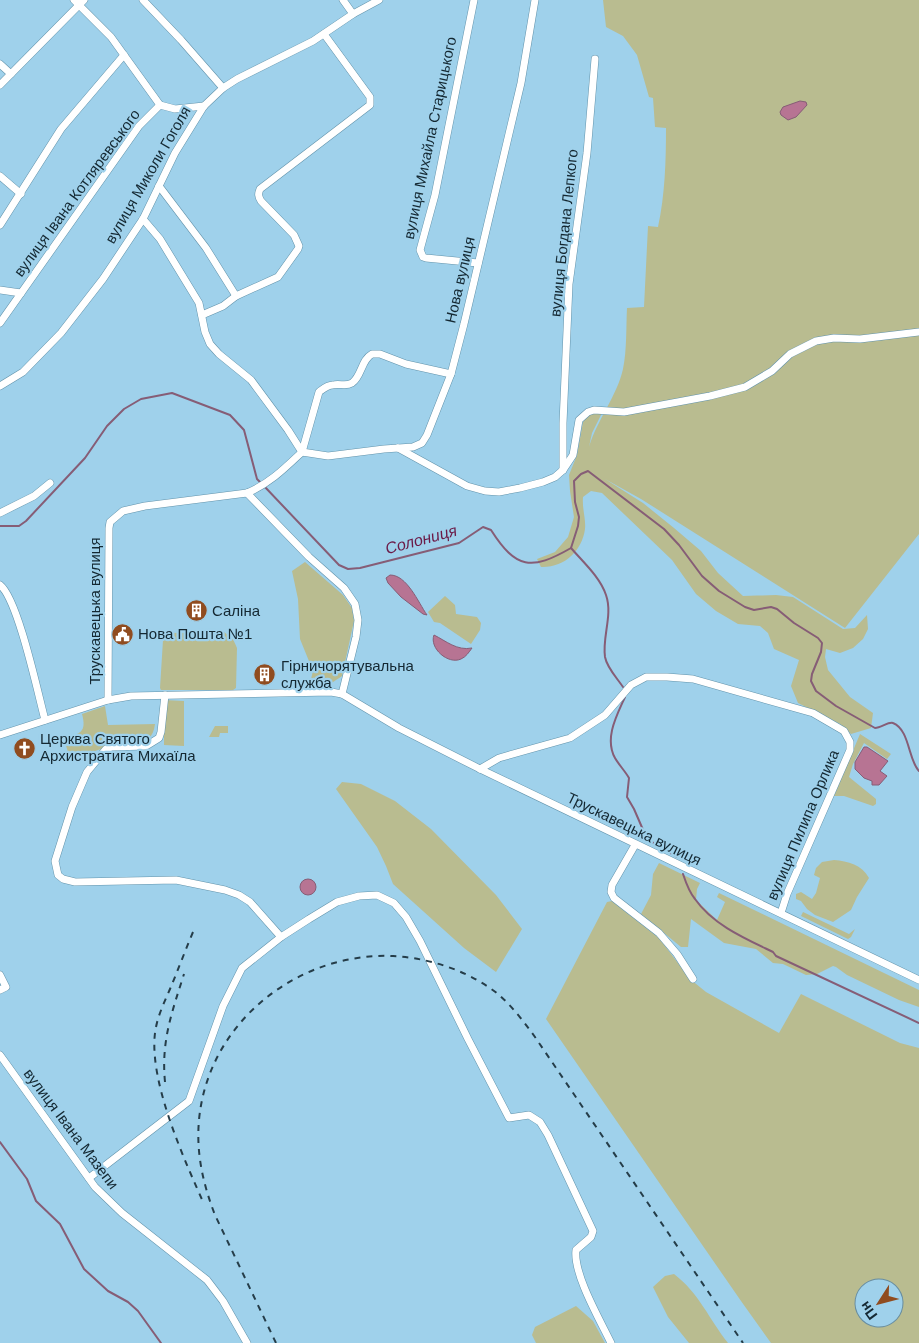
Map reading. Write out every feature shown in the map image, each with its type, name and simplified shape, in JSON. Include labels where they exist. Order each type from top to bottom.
[{"type":"street","points":[[143,0],[223,88]]},
{"type":"street","points":[[343,0],[353,14]]},
{"type":"street","name":"вулиця Миколи Гоголя","points":[[0,386],[23,372],[61,333],[103,279],[143,219],[175,153],[204,106],[223,88],[324,34],[353,14],[379,0]]},
{"type":"street","name":"вулиця Михайла Старицького","points":[[474,0],[435,194],[420,250],[423,257],[426,258],[478,263]]},
{"type":"street","name":"Нова вулиця","points":[[302,452],[328,456],[413,447],[422,443],[427,435],[451,374],[521,83],[535,0]]},
{"type":"street","points":[[0,85],[79,2],[111,38],[160,105],[175,109],[204,106]]},
{"type":"street","points":[[202,315],[223,306],[236,296],[278,276],[298,250],[298,241],[261,201],[259,197],[260,189],[370,105],[370,97],[324,34]]},
{"type":"street","points":[[0,225],[61,130],[124,55]]},
{"type":"street","name":"вулиця Богдана Лепкого","points":[[563,470],[569,284],[587,153],[595,59]]},
{"type":"street","points":[[0,64],[11,74]]},
{"type":"street","name":"вулиця Івана Котляревського","points":[[0,323],[139,126],[160,105]]},
{"type":"street","points":[[0,176],[21,194]]},
{"type":"street","points":[[159,186],[206,248],[236,296]]},
{"type":"street","points":[[143,219],[160,239],[179,267],[199,302],[205,332],[210,344],[219,354],[251,380],[302,452]]},
{"type":"street","points":[[0,290],[21,292]]},
{"type":"street","points":[[398,448],[467,486],[485,491],[499,492],[543,482],[555,477],[563,470],[573,455],[579,420],[588,412],[594,410],[624,412],[710,396],[745,387],[772,371],[790,354],[816,340],[834,338],[860,340],[919,332]]},
{"type":"street","points":[[302,452],[319,392],[334,384],[345,386],[354,382],[365,360],[372,354],[380,354],[406,364],[451,374]]},
{"type":"street","name":"Трускавецька вулиця","points":[[108,700],[110,522],[123,511],[145,506],[247,493],[259,488],[274,477],[302,452]]},
{"type":"street","points":[[0,513],[34,496],[50,483]]},
{"type":"street","points":[[247,493],[308,557],[344,588],[355,604],[358,620],[356,638],[342,694]]},
{"type":"street","points":[[0,585],[11,599],[45,720]]},
{"type":"street","name":"вулиця Пилипа Орлика","points":[[480,769],[499,758],[579,734],[605,715],[631,685],[646,678],[693,679],[813,713],[844,731],[850,742],[850,750],[787,894],[781,913]]},
{"type":"street","name":"Трускавецька вулиця","points":[[0,735],[108,700],[131,696],[331,692],[342,694],[399,728],[480,769],[919,980]]},
{"type":"street","points":[[165,696],[159,738],[146,746],[112,747],[106,749],[87,772],[72,807],[55,861],[58,875],[63,879],[74,882],[176,880],[225,890],[239,894],[250,902],[281,937]]},
{"type":"street","points":[[635,845],[612,885],[611,892],[614,898],[658,933],[677,954],[693,979]]},
{"type":"street","points":[[88,1178],[188,1101],[216,1024],[235,978],[242,968],[281,937],[337,902],[359,896],[378,895],[394,903],[406,917],[510,1118],[530,1115],[540,1122],[548,1135],[594,1231],[591,1237],[576,1250],[576,1256],[586,1289],[611,1343]]},
{"type":"street","points":[[0,976],[6,987],[0,990]]},
{"type":"street","name":"вулиця Івана Мазепи","points":[[0,1055],[88,1178],[122,1213],[207,1280],[223,1301],[247,1343]]},
{"type":"green space","points":[[603,0],[919,0],[919,534],[845,628],[641,499],[605,479],[643,503],[674,528],[701,551],[718,573],[743,596],[776,595],[793,597],[843,629],[855,628],[867,615],[868,629],[863,639],[853,648],[840,653],[826,649],[825,657],[828,670],[850,697],[873,713],[871,728],[851,734],[840,724],[798,703],[791,686],[799,660],[774,649],[768,633],[760,626],[738,624],[716,611],[696,594],[672,560],[602,493],[591,491],[583,497],[585,529],[576,551],[564,561],[549,567],[541,567],[537,559],[555,552],[568,537],[574,517],[569,475],[577,455],[583,422],[590,413],[602,413],[592,433],[589,447],[616,389],[623,369],[627,308],[644,307],[648,226],[658,227],[662,203],[666,128],[655,127],[653,98],[649,97],[637,55],[623,36],[606,27]]},
{"type":"green space","points":[[305,562],[343,595],[352,608],[354,621],[342,676],[328,685],[320,687],[312,686],[310,683],[313,671],[300,639],[298,599],[292,571]]},
{"type":"green space","points":[[445,596],[455,605],[456,614],[477,617],[481,623],[480,630],[471,644],[440,623],[434,622],[428,612]]},
{"type":"green space","points":[[224,632],[233,639],[237,648],[236,688],[233,690],[161,690],[163,640],[168,633]]},
{"type":"green space","points":[[164,700],[184,701],[184,746],[164,745]]},
{"type":"green space","points":[[105,706],[108,725],[155,724],[153,733],[149,739],[143,742],[104,748],[71,762],[64,739],[83,729],[82,714]]},
{"type":"green space","points":[[215,726],[228,726],[228,733],[220,733],[219,737],[209,737]]},
{"type":"green space","points":[[860,734],[891,754],[887,759],[864,743],[853,764],[849,777],[876,799],[876,804],[873,806],[844,796],[834,796]]},
{"type":"green space","points":[[342,782],[361,784],[395,801],[431,829],[496,895],[522,929],[496,972],[464,948],[393,884],[377,847],[336,789]]},
{"type":"green space","points":[[834,860],[854,864],[863,870],[869,878],[851,910],[833,922],[815,915],[807,909],[801,901],[796,899],[796,894],[801,892],[812,899],[816,893],[820,878],[814,875],[816,868],[822,862]]},
{"type":"green space","points":[[659,863],[700,883],[697,889],[696,900],[717,920],[725,902],[717,897],[719,893],[919,990],[919,1007],[899,1000],[847,975],[833,966],[817,974],[806,975],[783,964],[773,963],[756,949],[724,943],[691,919],[688,947],[681,947],[641,914],[651,895],[653,874]]},
{"type":"green space","points":[[612,901],[659,938],[690,979],[706,992],[779,1033],[801,994],[900,1043],[919,1048],[919,1343],[771,1343],[546,1019],[607,902]]},
{"type":"green space","points":[[803,912],[849,934],[855,929],[848,939],[801,916]]},
{"type":"green space","points":[[674,1274],[690,1289],[728,1343],[689,1343],[668,1317],[653,1287],[665,1276]]},
{"type":"green space","points":[[576,1306],[593,1321],[605,1343],[536,1343],[532,1335],[535,1327]]},
{"type":"shaded area","points":[[800,101],[806,102],[807,105],[796,117],[788,120],[781,115],[780,112],[783,107]]},
{"type":"shaded area","points":[[390,575],[402,579],[407,584],[427,615],[401,597],[388,583],[386,578]]},
{"type":"shaded area","points":[[434,635],[457,647],[472,648],[463,658],[451,660],[437,650],[433,640]]},
{"type":"shaded area","points":[[864,747],[867,747],[888,761],[880,771],[887,776],[879,785],[872,785],[872,781],[864,778],[855,769],[855,762]]},
{"type":"shaded area","points":[[305,879],[311,879],[316,884],[314,893],[305,895],[300,890],[300,884]]},
{"type":"waterway","name":"Солониця","points":[[0,526],[19,526],[26,521],[85,458],[107,426],[124,409],[141,399],[172,393],[230,415],[244,430],[257,479],[261,483]]},
{"type":"waterway","name":"Солониця","points":[[264,486],[339,565],[348,569],[360,568],[459,543],[483,527],[491,530],[508,553],[525,562],[535,563],[571,548],[579,517],[575,502],[574,481],[581,474],[588,471],[664,529],[679,545],[702,576],[719,591],[745,607],[754,610],[771,607],[777,609],[794,623],[818,638],[822,643],[821,652],[811,681],[816,691],[836,706],[875,728],[891,723],[899,727],[906,738],[915,766],[919,771]]},
{"type":"waterway","points":[[571,548],[595,576],[606,595],[608,618],[604,649],[605,657],[610,669],[623,687]]},
{"type":"waterway","points":[[625,697],[613,727],[611,743],[615,758],[629,778],[627,797],[647,839],[677,857]]},
{"type":"waterway","points":[[683,874],[691,893],[702,908],[720,924],[773,952],[776,956],[919,1023]]},
{"type":"waterway","points":[[0,1142],[27,1179],[36,1201],[60,1224],[84,1269],[108,1291],[128,1302],[138,1311],[161,1343]]},
{"type":"railway","points":[[193,932],[159,1016],[155,1033],[155,1053],[157,1074],[170,1120],[204,1204]]},
{"type":"railway","points":[[276,1343],[215,1215],[207,1192],[201,1168],[198,1132],[206,1085],[220,1052],[239,1024],[264,1000],[292,980],[324,966],[358,958],[393,956],[435,963],[462,972],[487,986],[513,1009],[535,1037],[743,1343]]},
{"type":"railway","points":[[165,1082],[164,1067],[168,1027],[184,974]]},
{"type":"place","name":"Саліна","points":[[196,611]]},
{"type":"place","name":"Нова Пошта №1","points":[[122,634]]},
{"type":"place","name":"Гірничорятувальна служба","points":[[265,675]]},
{"type":"place","name":"Церква Святого Архистратига Михаїла","points":[[24,748]]}]
